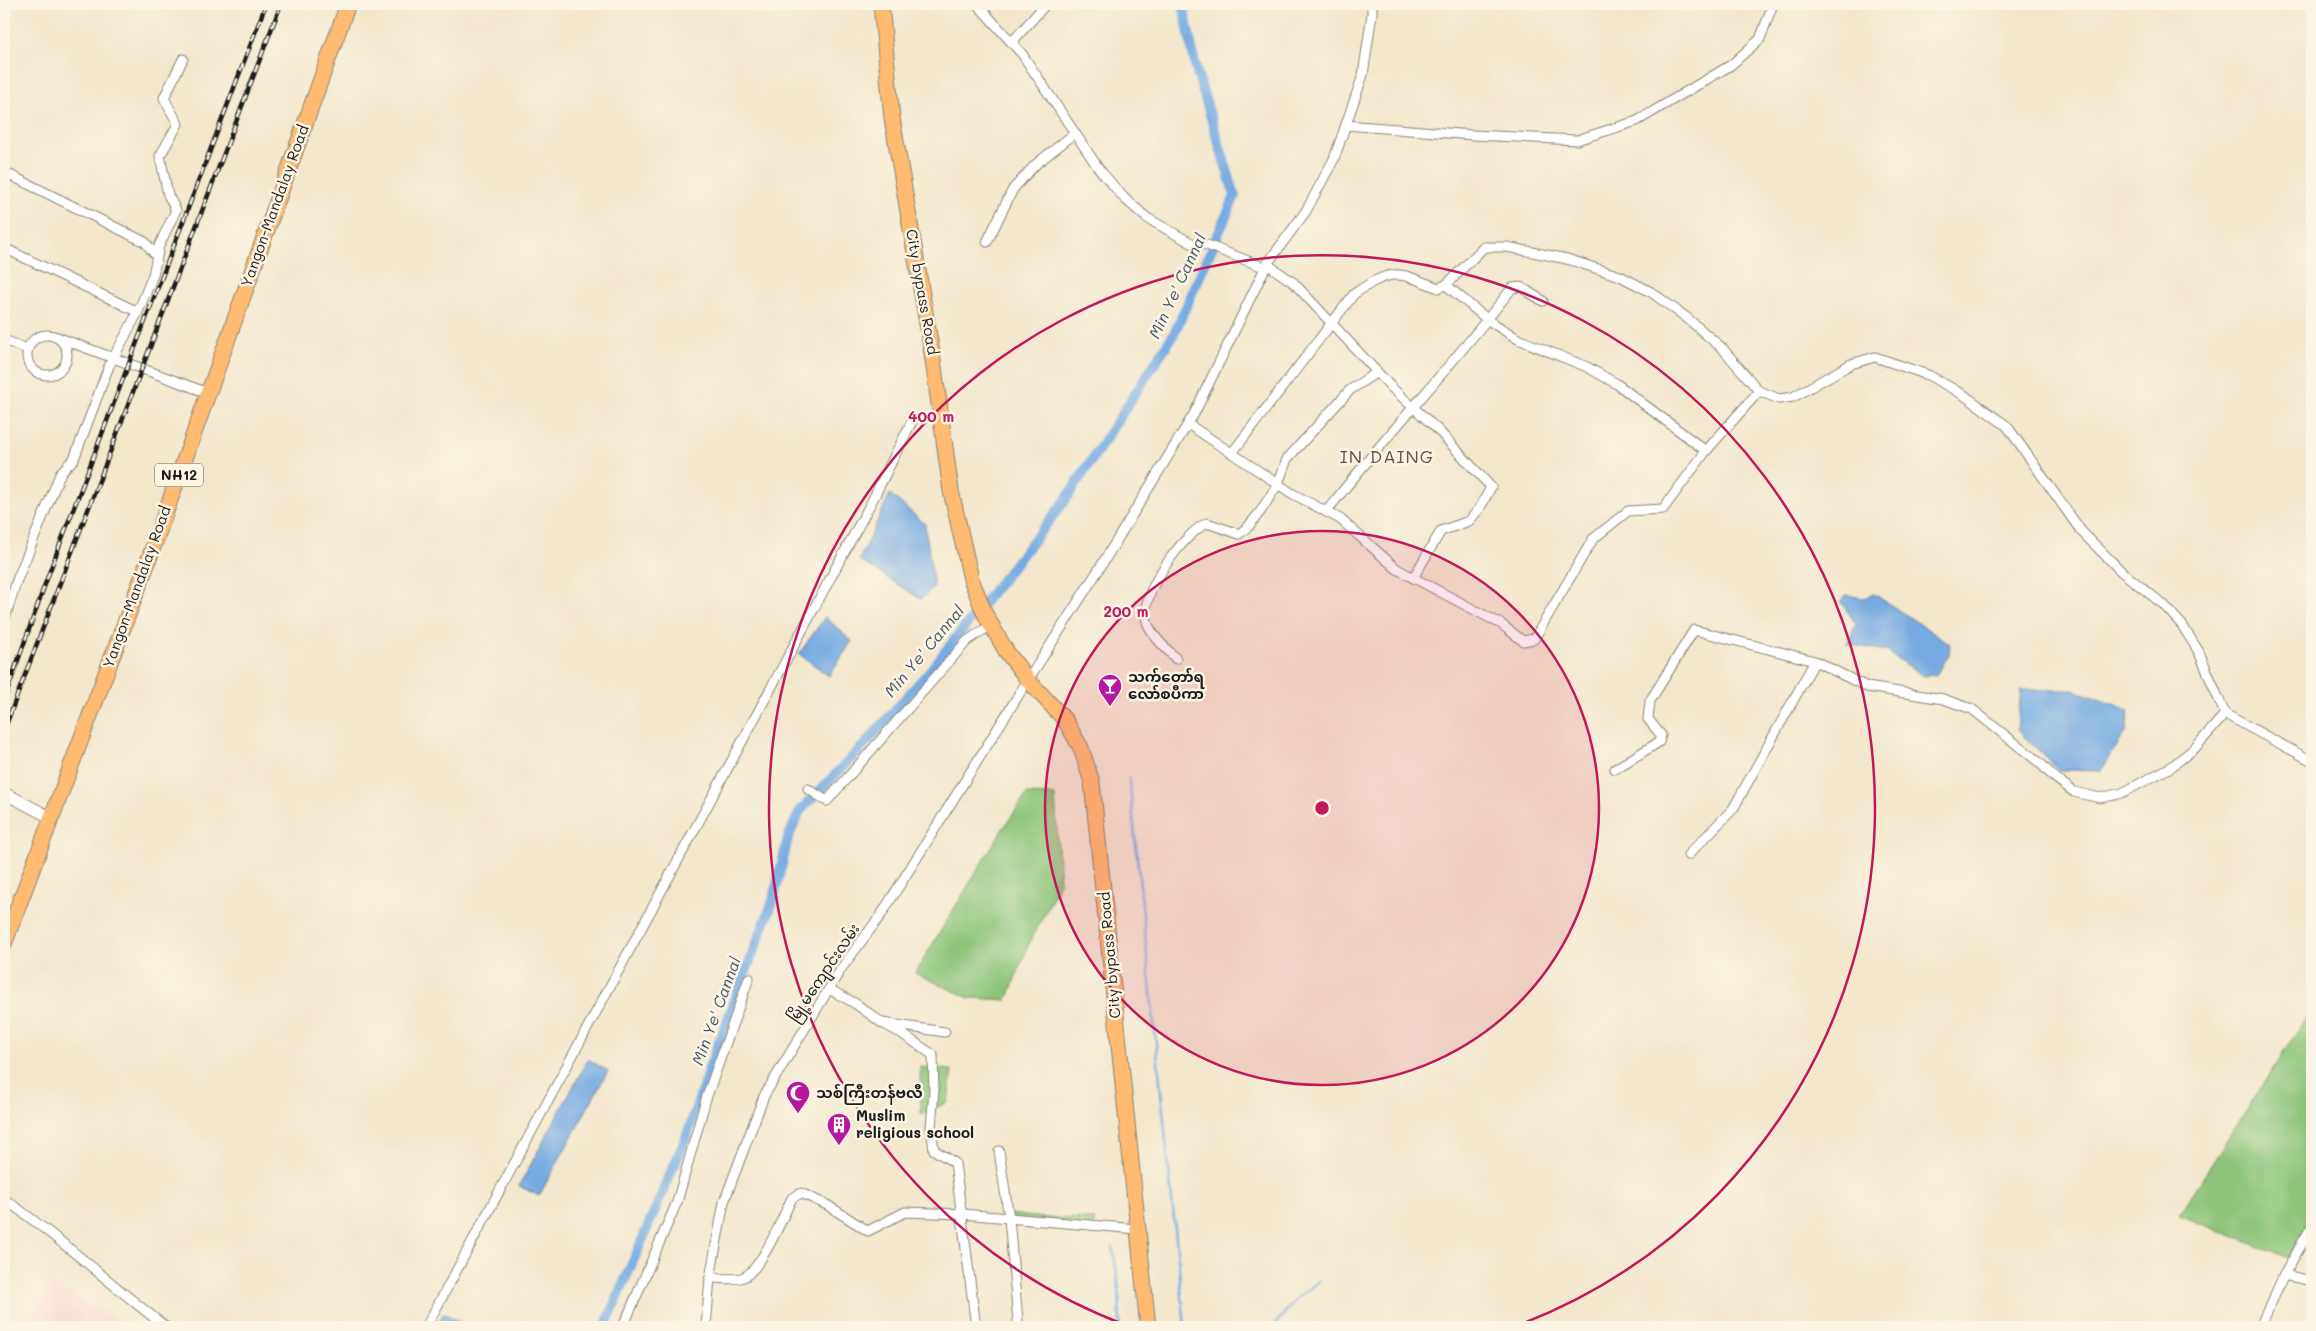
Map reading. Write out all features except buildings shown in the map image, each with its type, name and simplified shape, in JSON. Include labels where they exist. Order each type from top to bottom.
[{"type":"main road","name":"Yangon-Mandalay Road","points":[[4,944],[50,817],[146,567],[348,4]]},
{"type":"main road","name":"City bypass Road","points":[[881,4],[892,118],[932,353],[952,490],[971,579],[988,620],[1006,651],[1028,680],[1065,720],[1081,748],[1092,782],[1136,1229],[1148,1327]]},
{"type":"street","points":[[977,4],[1022,54],[1074,134],[1099,169],[1124,198],[1147,218],[1193,244],[1207,244],[1267,266],[1294,283],[1491,487],[1480,508],[1469,521],[1441,531],[1413,578]]},
{"type":"street","points":[[1012,42],[1046,4]]},
{"type":"street","name":"မြို့မကျောင်းလမ်း","points":[[706,1327],[710,1278],[724,1202],[764,1096],[829,989],[881,915],[1038,664],[1102,566],[1188,424],[1267,266],[1306,211],[1334,159],[1362,75],[1372,4]]},
{"type":"street","points":[[1346,125],[1473,135],[1577,140],[1637,121],[1731,65],[1760,39],[1773,4]]},
{"type":"street","points":[[4,621],[17,580],[61,472],[74,459],[109,366],[138,312],[153,275],[159,246],[176,210],[168,195],[160,156],[178,124],[164,98],[184,59]]},
{"type":"street","points":[[987,242],[1013,189],[1036,164],[1074,134]]},
{"type":"street","points":[[4,172],[145,242],[157,257]]},
{"type":"street","points":[[1232,453],[1354,294],[1369,284],[1394,273],[1411,277],[1438,288],[1446,286],[1484,247],[1507,247],[1567,258],[1620,276],[1651,292],[1687,318],[1723,349],[1759,391],[1779,399],[1793,397],[1851,364],[1875,357],[1928,375],[1964,395],[2007,426],[2081,531],[2122,572],[2164,605],[2182,625],[2199,652],[2225,714],[2312,761]]},
{"type":"street","points":[[4,248],[138,312]]},
{"type":"street","points":[[1446,286],[1488,320],[1518,339],[1587,367],[1617,384],[1706,451]]},
{"type":"street","points":[[1326,512],[1364,463],[1488,320],[1512,288],[1522,287],[1543,301]]},
{"type":"street","points":[[54,336],[64,344],[66,362],[58,372],[45,375],[38,373],[28,363],[27,349],[35,338],[42,335],[54,336],[208,393]]},
{"type":"street","points":[[4,340],[27,349]]},
{"type":"street","points":[[1176,659],[1160,641],[1146,618],[1148,601],[1154,584],[1168,564],[1198,527],[1207,523],[1239,534],[1248,527],[1278,484],[1287,459],[1323,417],[1350,390],[1378,372]]},
{"type":"street","points":[[1188,424],[1278,484],[1340,519],[1396,569],[1501,624],[1523,641],[1534,639],[1592,539],[1628,511],[1663,509],[1706,451],[1759,391]]},
{"type":"street","points":[[426,1327],[867,510],[913,419]]},
{"type":"street","points":[[808,789],[827,801],[967,641],[988,620]]},
{"type":"street","points":[[1615,770],[1659,742],[1661,735],[1648,719],[1650,701],[1694,630],[1815,661],[1867,687],[1943,699],[1972,710],[2040,763],[2054,778],[2074,792],[2100,798],[2122,793],[2171,767],[2196,748],[2225,714]]},
{"type":"street","points":[[1688,855],[1733,809],[1815,661]]},
{"type":"street","points":[[4,793],[50,817]]},
{"type":"street","points":[[623,1327],[677,1202],[706,1099],[749,978]]},
{"type":"street","points":[[829,989],[856,1004],[882,1024],[901,1032],[933,1055],[934,1091],[931,1127],[934,1150],[956,1163],[976,1327]]},
{"type":"street","points":[[882,1024],[945,1032]]},
{"type":"street","points":[[999,1151],[1009,1218],[1018,1321]]},
{"type":"street","points":[[710,1278],[741,1278],[750,1275],[758,1264],[792,1198],[801,1193],[827,1205],[868,1231],[905,1212],[962,1214],[1136,1229]]},
{"type":"street","points":[[4,1199],[43,1225],[133,1302],[166,1327]]},
{"type":"street","points":[[2260,1327],[2284,1276],[2312,1226]]},
{"type":"street","points":[[2284,1276],[2312,1281]]},
{"type":"shaded area","points":[[49,1282],[131,1327],[27,1327]]},
{"type":"green space","points":[[1027,794],[1055,795],[1060,883],[1028,946],[1007,1000],[969,998],[915,973],[1002,830]]},
{"type":"green space","points":[[2312,1008],[2312,1216],[2288,1258],[2179,1215]]},
{"type":"green space","points":[[920,1067],[952,1070],[948,1102],[921,1115]]},
{"type":"green space","points":[[1002,1213],[1043,1218],[1095,1219],[1092,1231],[1005,1224]]},
{"type":"water","points":[[890,494],[925,524],[934,587],[921,599],[859,560]]},
{"type":"water","points":[[1874,594],[1950,644],[1949,655],[1936,675],[1924,676],[1886,651],[1847,644],[1856,624],[1841,602],[1846,595],[1864,598]]},
{"type":"water","points":[[825,617],[852,641],[829,676],[799,654]]},
{"type":"water","points":[[2021,690],[2074,690],[2129,710],[2126,732],[2101,771],[2059,770],[2017,730]]},
{"type":"water","points":[[588,1059],[608,1071],[539,1196],[519,1186]]},
{"type":"water","points":[[444,1313],[462,1323],[460,1327],[435,1327]]},
{"type":"waterway","name":"Min Ye' Cannal","points":[[605,1327],[687,1135],[712,1060],[773,901],[788,838],[800,811],[864,745],[928,673],[1065,501],[1174,334],[1235,196],[1196,69],[1183,4]]},
{"type":"waterway","points":[[1129,778],[1185,1327]]},
{"type":"waterway","points":[[1113,1247],[1119,1289],[1120,1327]]},
{"type":"waterway","points":[[1273,1327],[1297,1298],[1319,1281]]},
{"type":"railway","points":[[4,700],[49,573],[266,4]]},
{"type":"railway","points":[[4,730],[281,4]]},
{"type":"place","name":"သက်တော်ရ လော်စပီကာ","points":[[1110,707]]},
{"type":"place","name":"သစ်ကြီးတန်ဗလီ","points":[[798,1114]]},
{"type":"place","name":"Muslim religious school","points":[[839,1146]]},
{"type":"district","name":"IN DAING","points":[[1387,457]]}]
